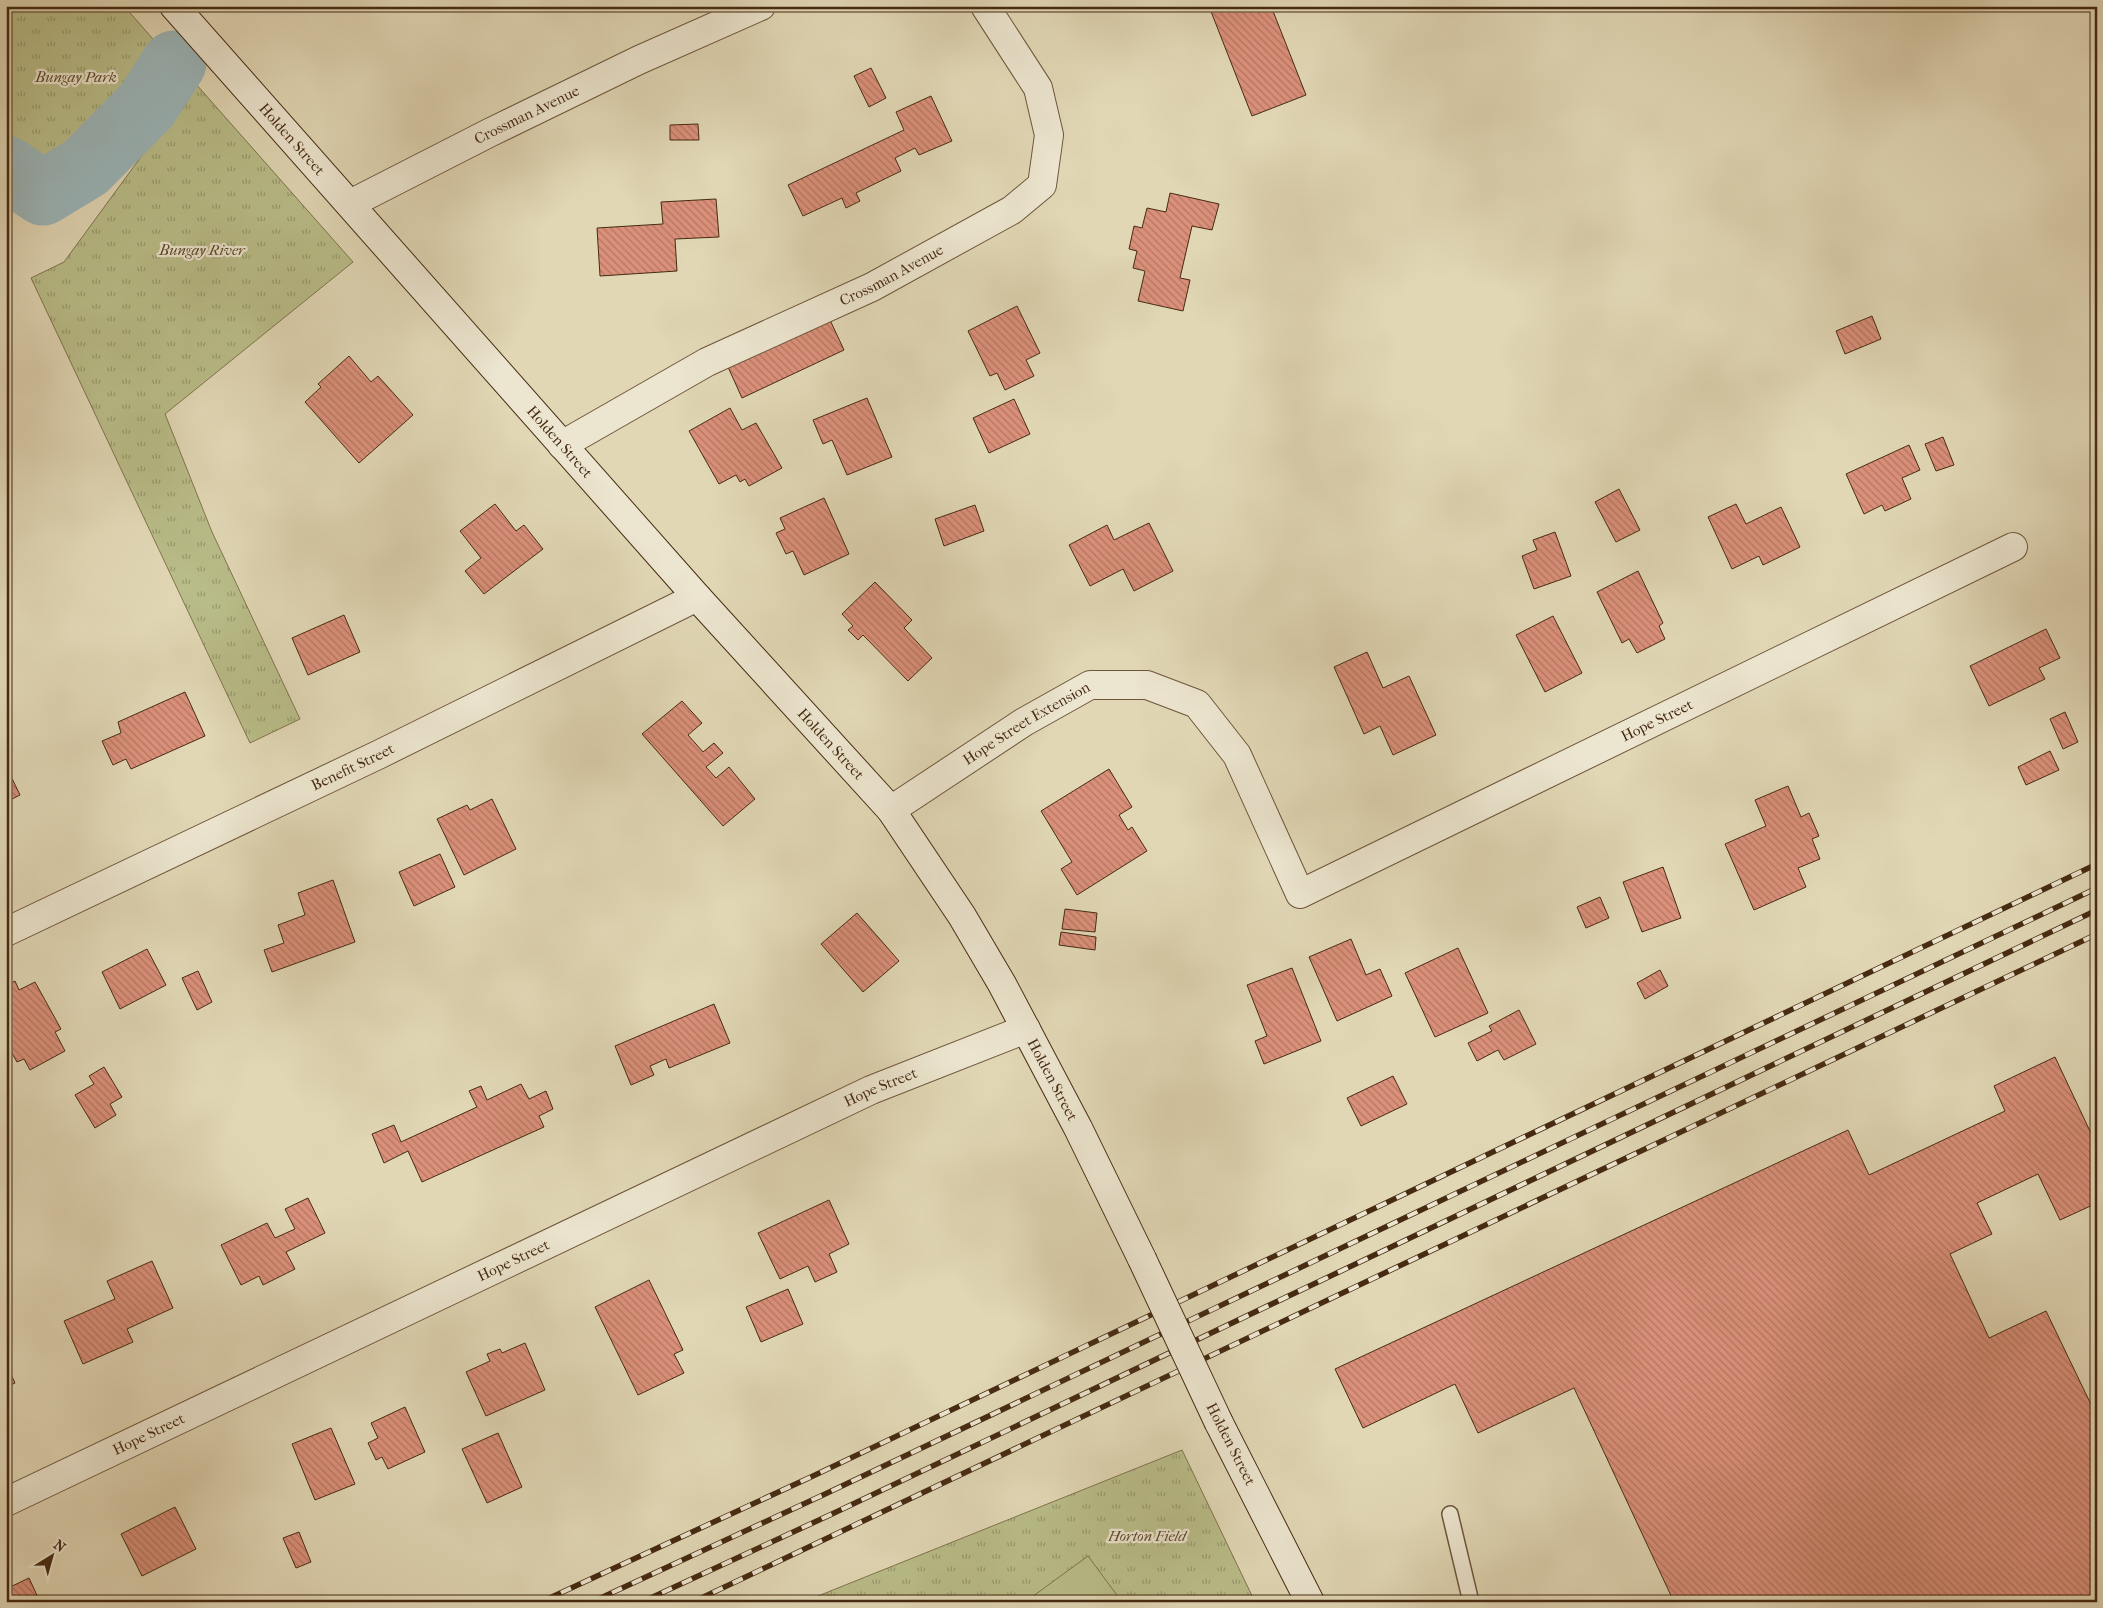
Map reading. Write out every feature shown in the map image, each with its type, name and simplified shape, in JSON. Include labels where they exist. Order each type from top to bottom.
[{"type":"street","name":"Holden Street","points":[[174,6],[562,445],[891,810],[962,916],[1026,1029],[1078,1128],[1219,1423],[1310,1602]]},
{"type":"street","name":"Crossman Avenue","points":[[350,204],[630,64],[761,6]]},
{"type":"street","name":"Crossman Avenue","points":[[562,445],[707,362],[881,283],[1012,210],[1042,185],[1049,136],[1038,88],[985,6]]},
{"type":"street","name":"Hope Street","points":[[1300,894],[2013,547]]},
{"type":"street","name":"Benefit Street","points":[[6,932],[380,754],[698,597]]},
{"type":"street","name":"Hope Street Extension","points":[[891,810],[1024,722],[1090,685],[1147,685],[1197,704],[1237,755],[1300,894]]},
{"type":"street","name":"Hope Street","points":[[6,1502],[871,1090],[1026,1029]]},
{"type":"lane","points":[[1450,1514],[1471,1602]]},
{"type":"green space","name":"Bungay Park","points":[[6,6],[124,6],[174,63],[147,105],[86,167],[43,193],[6,168]]},
{"type":"green space","name":"Bungay River","points":[[195,83],[353,262],[165,414],[212,532],[300,719],[250,743],[31,278],[64,262]]},
{"type":"green space","name":"Horton Field","points":[[1182,1450],[1255,1602],[803,1602]]},
{"type":"green space","points":[[1088,1556],[1122,1602],[1025,1602]]},
{"type":"building","points":[[1218,6],[1271,6],[1306,95],[1252,116],[1210,9]]},
{"type":"building","points":[[871,68],[886,98],[869,107],[854,76]]},
{"type":"building","points":[[931,96],[952,141],[919,155],[915,148],[895,158],[901,171],[856,193],[860,201],[846,208],[842,198],[803,216],[788,185],[904,130],[896,112]]},
{"type":"building","points":[[698,124],[699,140],[670,140],[670,125]]},
{"type":"building","points":[[1170,193],[1219,204],[1212,230],[1192,226],[1180,278],[1190,280],[1183,311],[1138,301],[1145,271],[1133,268],[1137,251],[1129,249],[1134,226],[1142,228],[1147,208],[1166,212]]},
{"type":"building","points":[[716,199],[719,237],[675,239],[677,271],[600,276],[597,228],[663,224],[661,202]]},
{"type":"building","points":[[1017,306],[1040,353],[1026,360],[1034,376],[1005,390],[997,373],[990,376],[968,331]]},
{"type":"building","points":[[1872,316],[1881,339],[1845,354],[1836,331]]},
{"type":"building","points":[[830,320],[844,350],[742,398],[728,367]]},
{"type":"building","points":[[349,356],[371,382],[378,376],[413,415],[359,463],[305,402],[321,387],[318,384]]},
{"type":"building","points":[[867,398],[892,457],[847,475],[832,440],[823,444],[813,420]]},
{"type":"building","points":[[1014,399],[1030,434],[989,453],[973,418]]},
{"type":"building","points":[[730,408],[742,430],[756,423],[782,468],[749,486],[745,479],[740,482],[736,475],[719,484],[689,431]]},
{"type":"building","points":[[1943,437],[1954,465],[1936,471],[1925,444]]},
{"type":"building","points":[[1909,445],[1920,470],[1902,478],[1911,499],[1885,511],[1882,505],[1864,514],[1846,474]]},
{"type":"building","points":[[1619,489],[1640,530],[1616,542],[1595,502]]},
{"type":"building","points":[[824,498],[849,554],[804,575],[793,551],[786,554],[776,533],[785,529],[780,518]]},
{"type":"building","points":[[495,504],[516,531],[524,525],[543,549],[484,594],[465,571],[481,558],[460,531]]},
{"type":"building","points":[[1736,504],[1746,524],[1781,507],[1800,547],[1763,565],[1759,556],[1732,569],[1708,517]]},
{"type":"building","points":[[975,505],[984,531],[944,546],[935,519]]},
{"type":"building","points":[[1149,523],[1173,571],[1134,591],[1123,569],[1090,586],[1069,545],[1107,525],[1114,540]]},
{"type":"building","points":[[1555,532],[1571,576],[1534,589],[1522,556],[1537,550],[1533,540]]},
{"type":"building","points":[[1638,571],[1663,623],[1659,626],[1665,639],[1637,653],[1629,639],[1622,643],[1597,592]]},
{"type":"building","points":[[875,582],[912,620],[904,628],[932,658],[908,681],[863,635],[858,640],[848,630],[853,626],[842,614]]},
{"type":"building","points":[[344,615],[360,652],[308,675],[292,638]]},
{"type":"building","points":[[1553,616],[1582,673],[1545,692],[1516,635]]},
{"type":"building","points":[[2046,629],[2060,658],[2039,668],[2045,679],[1989,706],[1970,666]]},
{"type":"building","points":[[1367,652],[1383,688],[1409,676],[1436,735],[1393,755],[1380,726],[1364,734],[1334,667]]},
{"type":"building","points":[[185,692],[205,736],[131,769],[126,759],[113,765],[102,741],[121,733],[118,722]]},
{"type":"building","points":[[682,701],[702,723],[688,735],[703,752],[714,743],[723,753],[706,767],[716,778],[729,767],[755,799],[723,826],[642,734]]},
{"type":"building","points":[[2065,712],[2078,742],[2063,749],[2050,719]]},
{"type":"building","points":[[2050,751],[2059,770],[2026,785],[2018,767]]},
{"type":"building","points":[[6,766],[20,795],[6,802]]},
{"type":"building","points":[[1109,769],[1132,807],[1119,815],[1128,830],[1132,827],[1147,851],[1077,895],[1061,869],[1072,862],[1041,811]]},
{"type":"building","points":[[1788,786],[1801,817],[1809,813],[1819,836],[1812,839],[1820,859],[1798,868],[1806,887],[1754,910],[1725,844],[1766,826],[1755,800]]},
{"type":"building","points":[[492,799],[516,849],[464,875],[437,819],[467,805],[470,810]]},
{"type":"building","points":[[440,854],[455,887],[414,906],[399,872]]},
{"type":"building","points":[[1663,867],[1681,918],[1642,932],[1623,882]]},
{"type":"building","points":[[333,880],[355,942],[272,972],[264,950],[284,943],[278,925],[305,915],[298,893]]},
{"type":"building","points":[[1600,897],[1609,918],[1586,928],[1577,907]]},
{"type":"building","points":[[1065,909],[1097,913],[1095,932],[1062,929]]},
{"type":"building","points":[[857,913],[899,961],[863,992],[821,944]]},
{"type":"building","points":[[1061,932],[1096,937],[1095,950],[1059,945]]},
{"type":"building","points":[[1351,939],[1366,975],[1380,969],[1392,996],[1337,1021],[1309,957]]},
{"type":"building","points":[[1458,948],[1488,1013],[1435,1037],[1405,973]]},
{"type":"building","points":[[147,949],[166,985],[120,1009],[102,972]]},
{"type":"building","points":[[1292,968],[1321,1041],[1264,1064],[1255,1041],[1267,1036],[1247,985]]},
{"type":"building","points":[[1660,970],[1668,986],[1645,999],[1637,983]]},
{"type":"building","points":[[198,971],[212,1002],[197,1010],[182,978]]},
{"type":"building","points":[[15,981],[19,990],[35,982],[61,1029],[55,1032],[65,1051],[30,1070],[24,1059],[17,1062],[6,1043],[6,986]]},
{"type":"building","points":[[714,1004],[730,1043],[669,1068],[666,1059],[650,1066],[654,1075],[631,1085],[615,1046]]},
{"type":"building","points":[[1519,1010],[1536,1044],[1504,1060],[1498,1050],[1477,1061],[1468,1043],[1492,1031],[1489,1026]]},
{"type":"building","points":[[2055,1057],[2097,1146],[2097,1203],[2060,1220],[2038,1174],[1977,1203],[1992,1234],[1950,1254],[1989,1338],[2046,1311],[2097,1417],[2097,1602],[1674,1602],[1574,1388],[1478,1433],[1455,1384],[1363,1428],[1335,1369],[1848,1130],[1869,1175],[2005,1111],[1994,1086]]},
{"type":"building","points":[[104,1067],[122,1097],[110,1104],[116,1115],[95,1128],[75,1095],[94,1084],[89,1076]]},
{"type":"building","points":[[1393,1076],[1407,1104],[1361,1126],[1347,1098]]},
{"type":"building","points":[[521,1084],[529,1099],[546,1091],[553,1109],[539,1116],[544,1127],[422,1182],[408,1151],[384,1163],[372,1134],[394,1125],[401,1142],[477,1107],[469,1091],[481,1086],[487,1100]]},
{"type":"building","points":[[308,1198],[325,1233],[286,1252],[295,1269],[263,1285],[259,1276],[241,1285],[221,1245],[267,1223],[275,1238],[295,1229],[285,1209]]},
{"type":"building","points":[[829,1200],[849,1244],[829,1254],[837,1272],[815,1282],[808,1266],[780,1279],[758,1233]]},
{"type":"building","points":[[152,1261],[173,1308],[127,1329],[133,1342],[83,1364],[64,1321],[115,1299],[107,1281]]},
{"type":"building","points":[[649,1280],[683,1350],[674,1354],[684,1373],[638,1395],[595,1307]]},
{"type":"building","points":[[788,1289],[803,1324],[761,1342],[746,1307]]},
{"type":"building","points":[[525,1343],[545,1390],[486,1416],[466,1372],[490,1361],[487,1354],[500,1349],[502,1353]]},
{"type":"building","points":[[6,1364],[15,1383],[6,1387]]},
{"type":"building","points":[[405,1407],[425,1452],[388,1469],[382,1457],[376,1460],[368,1443],[378,1438],[371,1423]]},
{"type":"building","points":[[331,1428],[355,1484],[315,1500],[292,1444]]},
{"type":"building","points":[[498,1433],[522,1487],[487,1503],[462,1449]]},
{"type":"building","points":[[175,1507],[196,1549],[142,1576],[121,1534]]},
{"type":"building","points":[[299,1532],[311,1562],[296,1568],[283,1538]]},
{"type":"building","points":[[29,1578],[40,1602],[6,1602],[6,1589]]},
{"type":"waterway","name":"Bungay River","points":[[6,168],[43,193],[86,167],[147,105],[174,63]]},
{"type":"railway","points":[[541,1602],[813,1476],[2097,864]]},
{"type":"railway","points":[[592,1602],[823,1495],[2097,888]]},
{"type":"railway","points":[[642,1602],[832,1514],[2097,910]]},
{"type":"railway","points":[[693,1602],[2097,934]]}]
